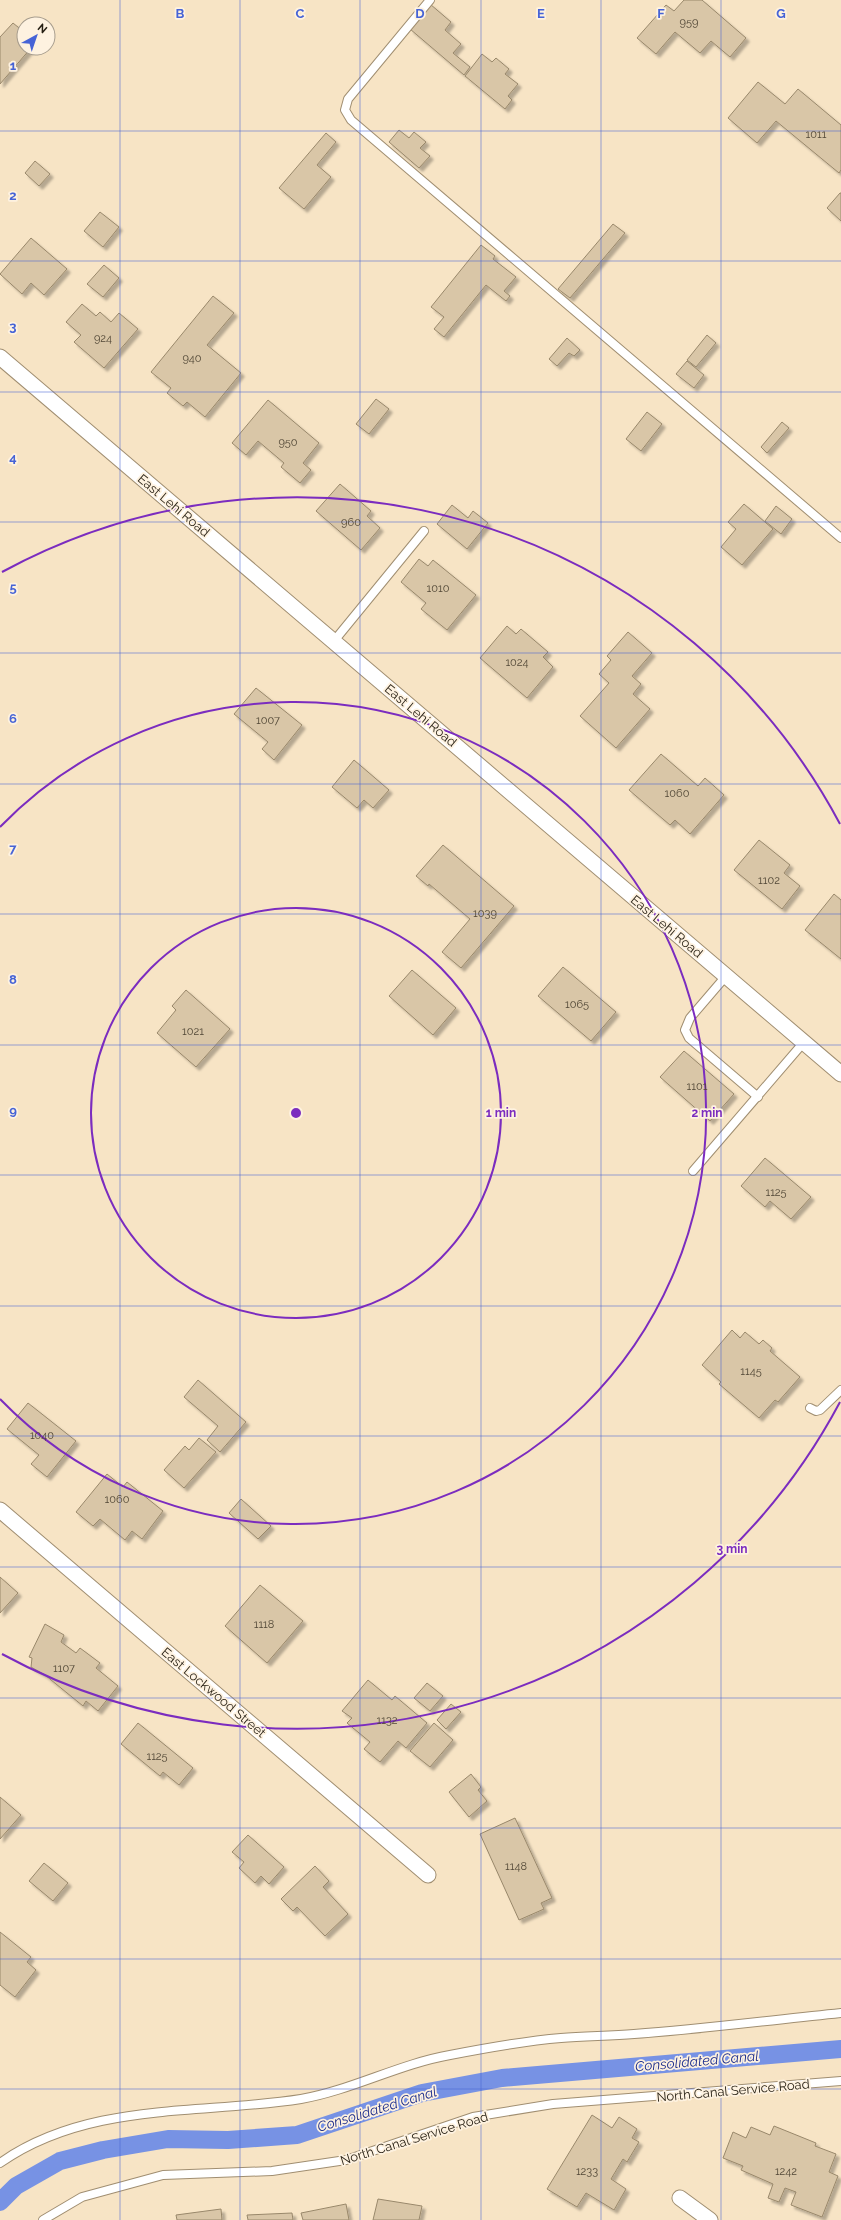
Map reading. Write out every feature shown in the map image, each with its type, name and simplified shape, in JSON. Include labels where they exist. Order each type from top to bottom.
[{"type":"street","name":"East Lehi Road","points":[[0,357],[841,1074]]},
{"type":"street","name":"East Lockwood Street","points":[[0,1510],[428,1874]]},
{"type":"street","points":[[680,2198],[710,2220]]},
{"type":"lane","points":[[430,0],[348,99],[345,110],[351,120],[841,538]]},
{"type":"lane","points":[[334,641],[424,531]]},
{"type":"lane","points":[[726,976],[690,1018],[685,1030],[689,1038],[758,1097]]},
{"type":"lane","points":[[693,1171],[804,1042]]},
{"type":"lane","points":[[810,1408],[816,1411],[820,1410],[841,1390]]},
{"type":"lane","points":[[0,2163],[10,2156],[45,2139],[70,2129],[113,2118],[182,2108],[271,2103],[316,2096],[423,2060],[451,2055],[560,2038],[634,2034],[841,2013]]},
{"type":"lane","name":"North Canal Service Road","points":[[43,2220],[82,2197],[163,2175],[272,2171],[346,2160],[473,2117],[553,2104],[841,2081]]},
{"type":"building","points":[[684,0],[702,0],[746,38],[730,57],[711,41],[700,53],[675,32],[656,54],[637,38],[666,5],[674,11]]},
{"type":"building","points":[[430,4],[451,22],[445,30],[461,44],[453,53],[470,67],[464,75],[410,29]]},
{"type":"building","points":[[13,23],[16,25],[16,56],[24,56],[0,84],[0,37]]},
{"type":"building","points":[[482,54],[492,62],[496,58],[509,69],[505,74],[518,84],[508,96],[512,100],[505,109],[465,76]]},
{"type":"building","points":[[758,82],[785,104],[798,89],[841,125],[841,170],[839,173],[776,121],[757,143],[728,118]]},
{"type":"building","points":[[399,130],[409,138],[414,132],[426,142],[420,148],[430,156],[419,168],[389,142]]},
{"type":"building","points":[[326,133],[336,142],[317,165],[331,177],[304,209],[279,188]]},
{"type":"building","points":[[35,161],[50,174],[39,186],[25,173]]},
{"type":"building","points":[[841,193],[841,221],[827,208]]},
{"type":"building","points":[[100,212],[119,227],[103,247],[84,231]]},
{"type":"building","points":[[613,224],[625,233],[570,298],[558,289]]},
{"type":"building","points":[[31,238],[67,269],[44,295],[31,283],[22,294],[0,274]]},
{"type":"building","points":[[481,245],[495,256],[493,259],[516,277],[504,291],[510,296],[506,301],[486,285],[444,337],[434,329],[444,317],[431,307]]},
{"type":"building","points":[[104,265],[119,278],[103,297],[87,284]]},
{"type":"building","points":[[213,296],[234,313],[207,345],[241,373],[205,417],[187,402],[183,406],[167,393],[171,388],[151,372]]},
{"type":"building","points":[[82,304],[96,316],[100,312],[111,322],[119,313],[138,329],[104,368],[74,342],[81,335],[66,322]]},
{"type":"building","points":[[707,335],[716,343],[696,367],[687,360]]},
{"type":"building","points":[[567,338],[580,350],[574,356],[569,353],[557,366],[549,359]]},
{"type":"building","points":[[687,361],[704,375],[694,388],[676,374]]},
{"type":"building","points":[[376,399],[389,409],[369,434],[356,424]]},
{"type":"building","points":[[268,400],[319,443],[303,463],[311,470],[300,483],[281,467],[284,463],[258,441],[246,455],[232,443]]},
{"type":"building","points":[[647,412],[662,424],[641,451],[626,439]]},
{"type":"building","points":[[782,422],[789,428],[767,453],[761,447]]},
{"type":"building","points":[[340,484],[371,511],[367,516],[380,528],[361,550],[316,511]]},
{"type":"building","points":[[744,504],[773,529],[742,565],[721,547],[736,529],[728,522]]},
{"type":"building","points":[[452,505],[468,518],[473,511],[488,523],[467,549],[437,524]]},
{"type":"building","points":[[776,506],[792,519],[781,534],[765,521]]},
{"type":"building","points":[[419,559],[428,566],[433,560],[476,595],[447,630],[421,609],[426,603],[401,582]]},
{"type":"building","points":[[507,626],[516,634],[521,629],[548,652],[543,657],[553,667],[527,698],[480,658]]},
{"type":"building","points":[[628,632],[652,653],[632,676],[641,684],[633,694],[650,709],[616,748],[580,716],[609,683],[599,674],[611,660],[607,656]]},
{"type":"building","points":[[256,688],[302,725],[274,760],[262,749],[268,742],[234,714]]},
{"type":"building","points":[[661,754],[698,786],[705,778],[724,795],[690,834],[675,820],[670,825],[629,790]]},
{"type":"building","points":[[354,760],[389,790],[373,808],[364,800],[357,808],[332,787]]},
{"type":"building","points":[[759,840],[790,865],[784,873],[800,886],[782,909],[734,870]]},
{"type":"building","points":[[443,845],[514,906],[461,968],[442,952],[470,919],[429,884],[428,886],[416,876]]},
{"type":"building","points":[[834,894],[841,900],[841,959],[805,930]]},
{"type":"building","points":[[563,967],[616,1012],[591,1041],[538,996]]},
{"type":"building","points":[[412,970],[456,1008],[433,1035],[389,996]]},
{"type":"building","points":[[186,990],[230,1029],[196,1067],[157,1033],[176,1010],[172,1006]]},
{"type":"building","points":[[684,1051],[734,1094],[710,1121],[660,1077]]},
{"type":"building","points":[[765,1158],[811,1197],[791,1219],[770,1201],[765,1207],[741,1186]]},
{"type":"building","points":[[732,1330],[740,1338],[745,1332],[759,1344],[763,1340],[772,1348],[770,1351],[800,1377],[778,1402],[775,1400],[759,1418],[719,1384],[721,1382],[702,1365]]},
{"type":"building","points":[[198,1380],[246,1422],[220,1452],[207,1440],[218,1426],[184,1397]]},
{"type":"building","points":[[28,1403],[76,1441],[47,1477],[31,1464],[39,1455],[7,1429]]},
{"type":"building","points":[[199,1438],[216,1452],[184,1488],[164,1470],[185,1446],[189,1450]]},
{"type":"building","points":[[107,1474],[123,1487],[127,1482],[163,1511],[142,1539],[132,1531],[125,1540],[100,1519],[93,1526],[76,1512]]},
{"type":"building","points":[[241,1499],[271,1526],[258,1539],[229,1513]]},
{"type":"building","points":[[0,1577],[18,1593],[0,1613]]},
{"type":"building","points":[[260,1585],[303,1621],[267,1663],[225,1626]]},
{"type":"building","points":[[45,1624],[64,1635],[61,1642],[76,1653],[80,1648],[100,1663],[96,1668],[118,1686],[98,1711],[86,1701],[83,1706],[45,1675],[31,1667],[32,1658],[29,1657]]},
{"type":"building","points":[[368,1680],[392,1700],[395,1696],[427,1723],[406,1748],[398,1741],[380,1762],[364,1749],[370,1742],[347,1723],[352,1718],[342,1711]]},
{"type":"building","points":[[427,1683],[443,1696],[430,1711],[414,1698]]},
{"type":"building","points":[[451,1704],[461,1712],[446,1729],[437,1720]]},
{"type":"building","points":[[138,1723],[193,1768],[179,1785],[163,1772],[160,1776],[121,1744]]},
{"type":"building","points":[[434,1723],[453,1740],[430,1767],[410,1751]]},
{"type":"building","points":[[471,1774],[481,1787],[478,1790],[487,1801],[469,1817],[449,1792]]},
{"type":"building","points":[[0,1797],[21,1815],[0,1839]]},
{"type":"building","points":[[515,1818],[552,1898],[541,1903],[544,1909],[519,1920],[480,1834]]},
{"type":"building","points":[[248,1835],[284,1867],[269,1884],[261,1876],[255,1883],[239,1868],[244,1862],[232,1852]]},
{"type":"building","points":[[44,1863],[68,1883],[53,1901],[29,1881]]},
{"type":"building","points":[[315,1866],[329,1881],[323,1887],[348,1914],[325,1936],[297,1907],[293,1911],[281,1899]]},
{"type":"building","points":[[0,1932],[31,1957],[27,1962],[36,1970],[15,1997],[0,1985]]},
{"type":"building","points":[[592,2115],[612,2128],[619,2117],[637,2129],[632,2138],[639,2142],[627,2162],[623,2159],[611,2179],[626,2189],[614,2210],[586,2193],[577,2207],[547,2189]]},
{"type":"building","points":[[774,2126],[816,2143],[815,2146],[836,2154],[829,2172],[838,2176],[822,2217],[791,2205],[796,2192],[785,2188],[779,2202],[768,2198],[773,2184],[741,2170],[743,2166],[723,2158],[733,2132],[746,2138],[751,2127],[770,2135]]},
{"type":"building","points":[[378,2199],[422,2206],[419,2220],[373,2220]]},
{"type":"building","points":[[346,2204],[349,2220],[303,2220],[301,2213]]},
{"type":"building","points":[[221,2209],[222,2220],[177,2220],[176,2215]]},
{"type":"building","points":[[292,2213],[293,2220],[248,2220],[247,2215]]},
{"type":"waterway","name":"Consolidated Canal","points":[[0,2202],[16,2186],[60,2161],[103,2150],[168,2139],[228,2140],[297,2135],[422,2093],[502,2078],[841,2049]]}]
